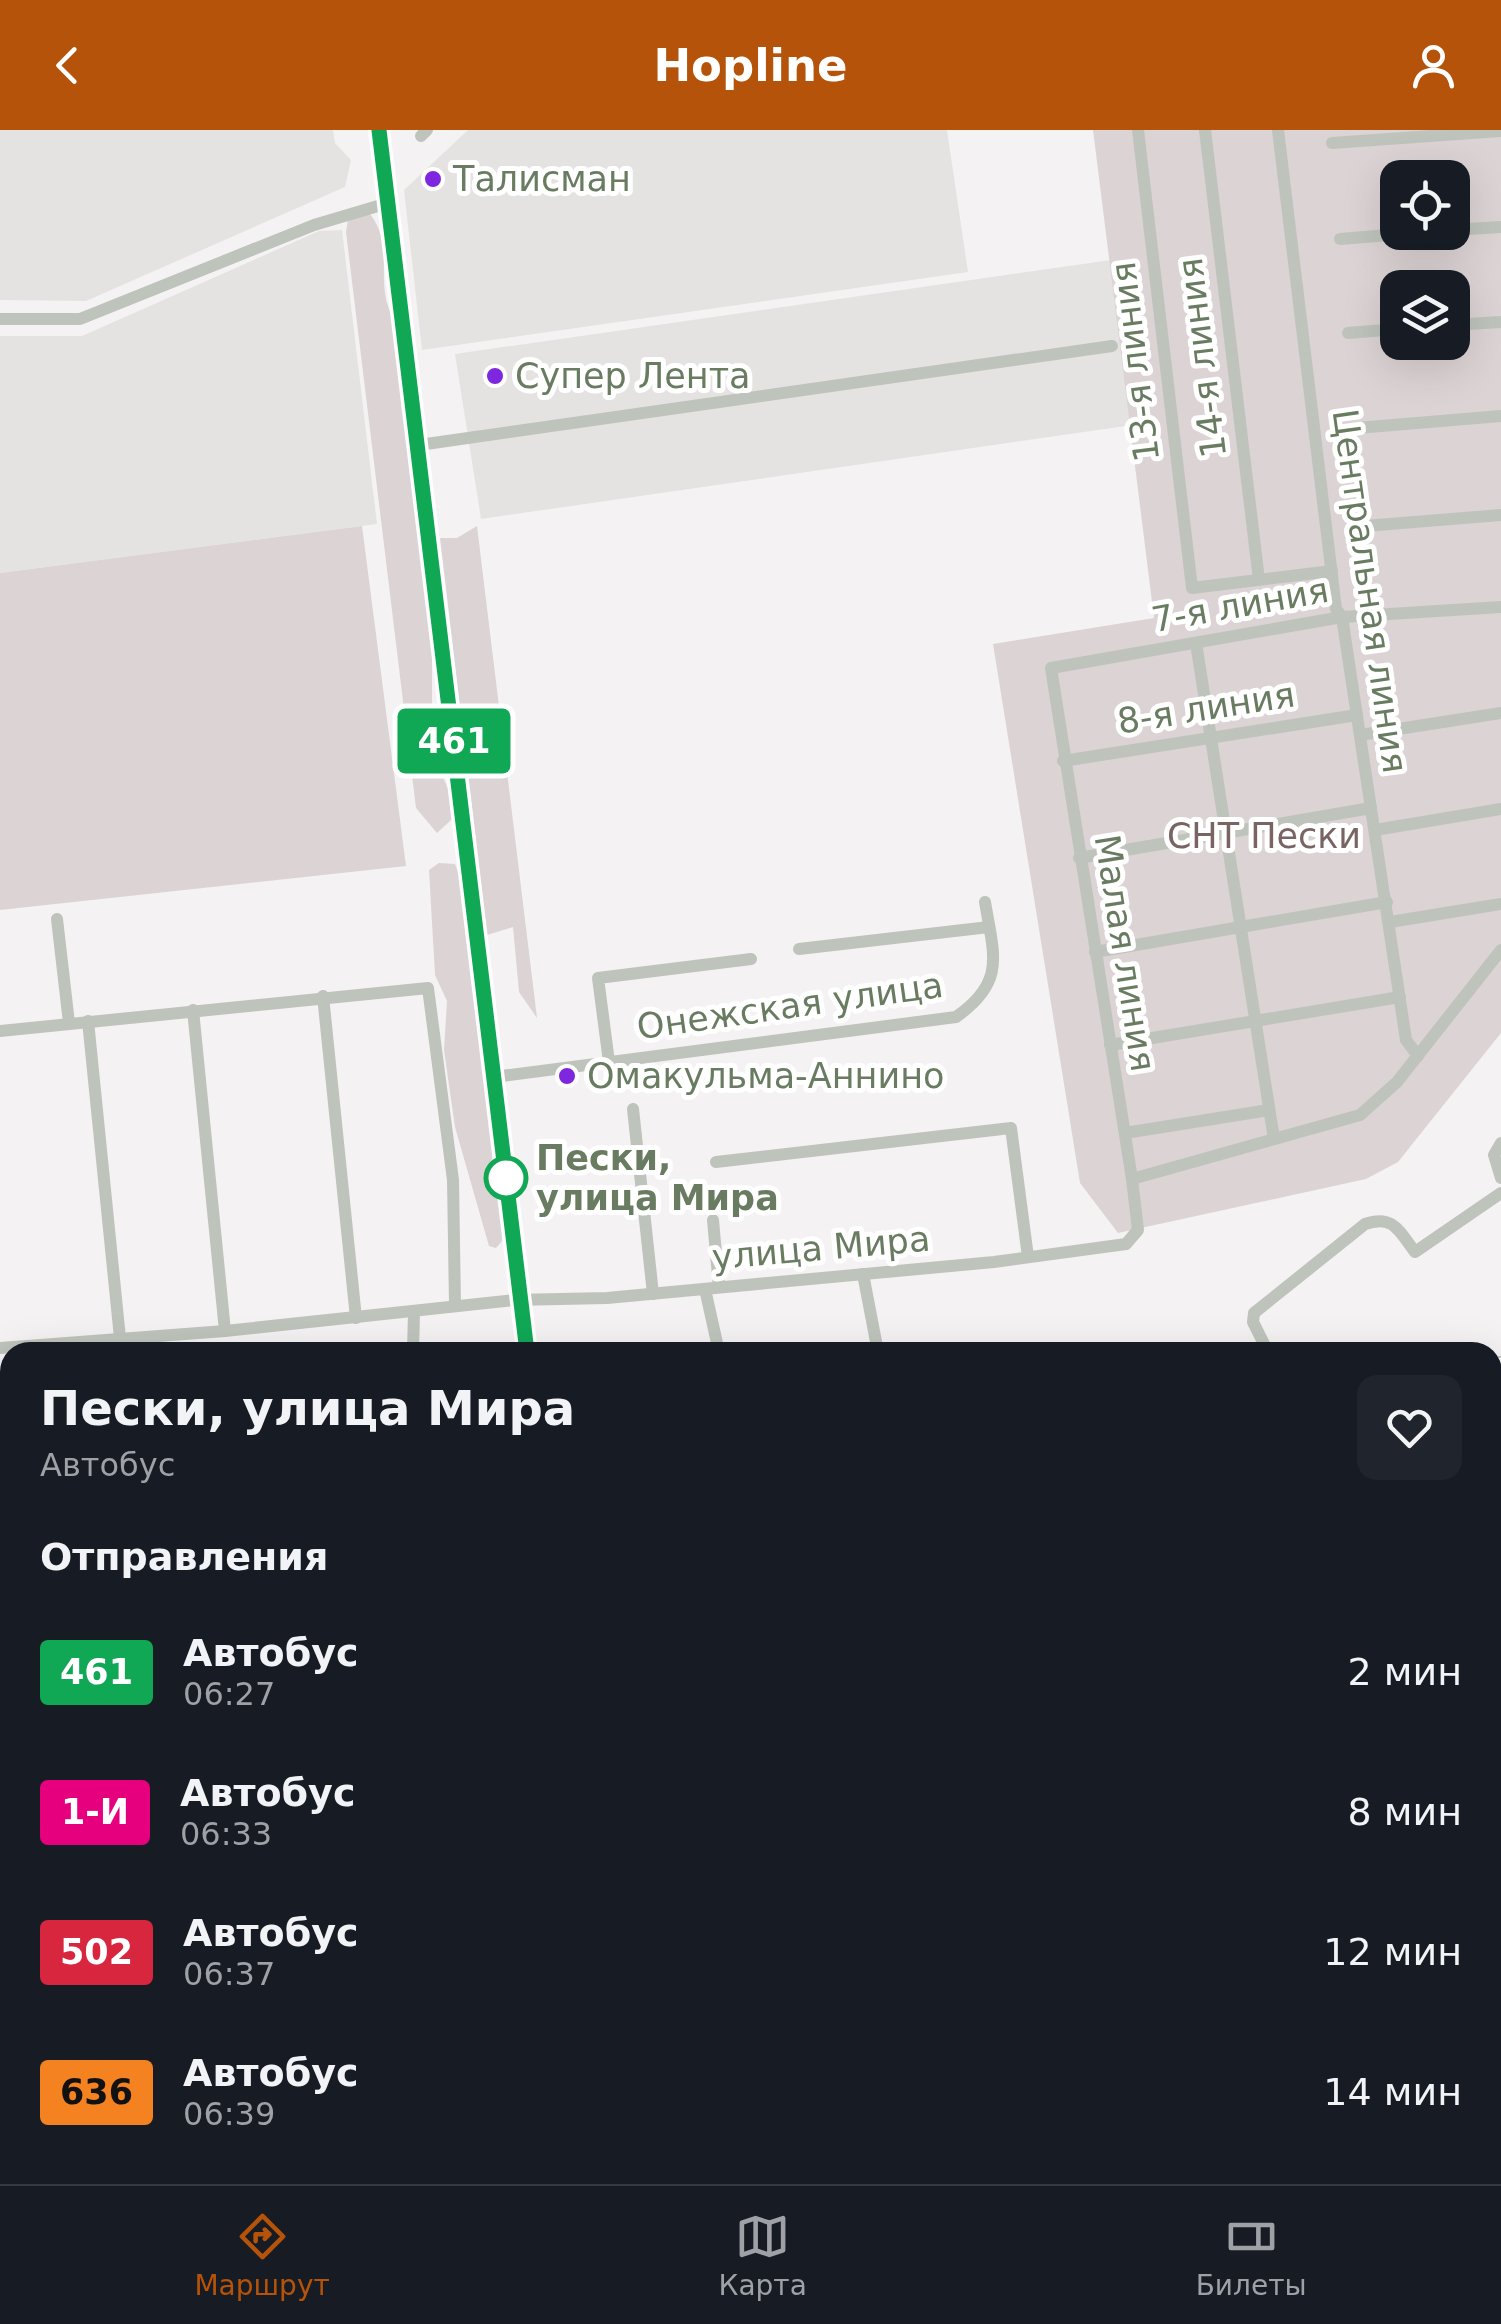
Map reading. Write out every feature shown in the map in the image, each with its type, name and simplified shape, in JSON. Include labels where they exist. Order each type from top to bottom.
[{"type":"main road","points":[[380,130],[526,1342]]},
{"type":"street","name":"13-я линия","points":[[1138,130],[1192,588],[1259,580]]},
{"type":"street","name":"14-я линия","points":[[1205,130],[1259,580]]},
{"type":"street","name":"Центральная линия","points":[[1278,130],[1336,608],[1342,617],[1406,1040],[1418,1056]]},
{"type":"street","points":[[1332,143],[1501,131]]},
{"type":"street","points":[[0,320],[80,319],[314,225],[388,202]]},
{"type":"street","points":[[1470,229],[1501,227]]},
{"type":"street","points":[[1340,239],[1380,236]]},
{"type":"street","points":[[1470,324],[1501,322]]},
{"type":"street","points":[[1348,333],[1380,330]]},
{"type":"street","points":[[419,445],[1112,346]]},
{"type":"street","points":[[1356,428],[1501,416]]},
{"type":"street","points":[[1365,526],[1501,515]]},
{"type":"street","points":[[1259,580],[1332,571]]},
{"type":"street","name":"7-я линия","points":[[1051,668],[1342,617],[1501,608]]},
{"type":"street","points":[[1196,642],[1274,1139]]},
{"type":"street","name":"Малая линия","points":[[1051,668],[1132,1178],[1138,1230],[1126,1244]]},
{"type":"street","points":[[1360,735],[1501,713]]},
{"type":"street","name":"8-я линия","points":[[1063,761],[1357,715]]},
{"type":"street","points":[[1079,858],[1372,808]]},
{"type":"street","points":[[1375,830],[1501,808]]},
{"type":"street","name":"Онежская улица","points":[[494,1077],[956,1017],[992,983],[994,966],[985,902]]},
{"type":"street","points":[[1095,952],[1387,902]]},
{"type":"street","points":[[1390,922],[1501,904]]},
{"type":"street","points":[[57,919],[70,1023]]},
{"type":"street","points":[[799,949],[989,928]]},
{"type":"street","points":[[1132,1178],[1360,1115],[1397,1082],[1501,950]]},
{"type":"street","points":[[609,1062],[598,978],[751,958]]},
{"type":"street","points":[[0,1031],[428,988],[454,1180],[455,1305]]},
{"type":"street","points":[[323,996],[356,1318]]},
{"type":"street","points":[[1110,1044],[1400,997]]},
{"type":"street","points":[[193,1010],[224,1331]]},
{"type":"street","points":[[88,1020],[125,1342]]},
{"type":"street","points":[[633,1109],[653,1294]]},
{"type":"street","points":[[1125,1134],[1269,1110]]},
{"type":"street","points":[[716,1162],[1011,1128],[1028,1257]]},
{"type":"street","points":[[1501,1143],[1494,1155],[1501,1178]]},
{"type":"street","points":[[1263,1342],[1253,1322],[1254,1313],[1365,1224],[1381,1218],[1392,1222],[1415,1252],[1501,1192]]},
{"type":"street","points":[[714,1220],[712,1288],[719,1342]]},
{"type":"street","name":"улица Мира","points":[[140,1342],[414,1312],[521,1296],[653,1294],[1126,1244]]},
{"type":"street","points":[[864,1274],[876,1342]]},
{"type":"street","points":[[413,1342],[414,1312]]},
{"type":"shaded area","points":[[0,130],[333,130],[335,143],[351,160],[345,187],[86,301],[0,300]]},
{"type":"shaded area","points":[[468,130],[947,130],[968,272],[422,350],[404,190]]},
{"type":"shaded area","points":[[342,230],[377,524],[0,573],[0,336],[82,336],[319,231]]},
{"type":"shaded area","points":[[1111,260],[1133,425],[481,519],[455,354]]},
{"type":"green space","name":"СНТ Пески","points":[[1093,130],[1501,130],[1501,1033],[1398,1162],[1366,1179],[1118,1233],[1080,1183],[993,644],[1154,618]]},
{"type":"green space","points":[[370,214],[382,240],[385,293],[394,319],[432,632],[432,733],[441,773],[454,802],[452,819],[437,833],[416,808],[346,232],[348,220]]},
{"type":"green space","points":[[362,526],[406,866],[0,910],[0,573]]},
{"type":"green space","points":[[477,526],[537,1018],[519,992],[513,927],[487,935],[440,538],[457,538]]},
{"type":"green space","points":[[439,863],[455,864],[463,886],[503,1240],[496,1248],[489,1246],[455,1127],[444,1050],[447,1001],[435,975],[429,870]]},
{"type":"bus line","name":"461","points":[[379,130],[526,1342]]},
{"type":"place","name":"Талисман","points":[[433,179]]},
{"type":"place","name":"Супер Лента","points":[[495,376]]},
{"type":"place","name":"Омакульма-Аннино","points":[[567,1076]]},
{"type":"place","name":"Пески, улица Мира","points":[[506,1178]]}]
